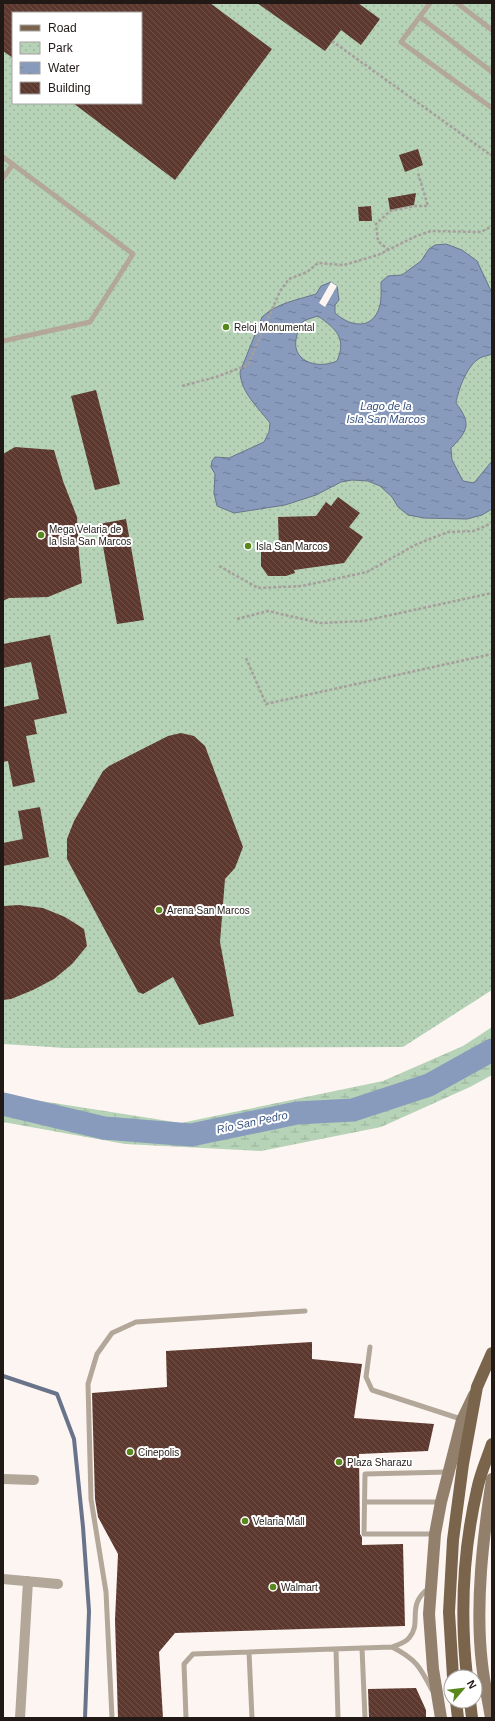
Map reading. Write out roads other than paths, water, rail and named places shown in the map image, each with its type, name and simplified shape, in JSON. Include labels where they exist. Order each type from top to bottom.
[{"type":"main road","points":[[452,1669],[448,1612],[453,1540],[463,1464],[477,1389],[492,1353]]},
{"type":"main road","points":[[466,1669],[462,1601],[468,1536],[477,1488],[492,1444]]},
{"type":"street","points":[[441,1718],[433,1669],[429,1614],[435,1534],[441,1502],[462,1420],[477,1389]]},
{"type":"street","points":[[3,1479],[34,1480]]},
{"type":"street","points":[[492,1479],[485,1537],[480,1600],[482,1664],[492,1718]]},
{"type":"street","points":[[3,1579],[58,1584]]},
{"type":"street","points":[[20,1718],[28,1581]]},
{"type":"lane","points":[[430,3],[401,42],[492,108]]},
{"type":"lane","points":[[457,3],[492,30]]},
{"type":"lane","points":[[420,17],[492,72]]},
{"type":"lane","points":[[3,157],[133,254],[90,322],[3,341]]},
{"type":"lane","points":[[3,178],[13,164]]},
{"type":"lane","points":[[112,1718],[106,1592],[91,1500],[88,1384],[97,1354],[112,1333],[136,1322],[305,1311]]},
{"type":"lane","points":[[370,1348],[366,1377],[372,1390],[462,1420]]},
{"type":"lane","points":[[435,1534],[364,1534],[365,1474],[449,1472]]},
{"type":"lane","points":[[365,1502],[441,1502]]},
{"type":"lane","points":[[186,1718],[184,1664],[193,1654],[392,1647],[409,1638],[414,1628],[416,1603],[420,1595],[430,1588]]},
{"type":"lane","points":[[392,1647],[403,1652],[416,1661],[438,1701]]},
{"type":"lane","points":[[362,1648],[365,1718]]},
{"type":"lane","points":[[336,1649],[338,1718]]},
{"type":"lane","points":[[249,1652],[252,1718]]},
{"type":"water","name":"Lago de la Isla San Marcos","points":[[446,244],[462,250],[477,261],[492,293],[492,354],[481,357],[475,361],[464,378],[456,403],[464,416],[466,426],[457,442],[451,448],[452,460],[463,481],[474,483],[492,461],[492,509],[482,515],[467,519],[424,518],[408,515],[398,507],[392,497],[380,486],[368,481],[352,480],[341,482],[316,495],[285,505],[234,513],[217,506],[214,493],[215,474],[211,467],[212,461],[215,457],[229,458],[264,442],[269,432],[270,423],[255,405],[243,387],[240,372],[262,317],[274,308],[281,305],[316,294],[321,286],[331,282],[337,286],[339,300],[335,305],[335,313],[346,321],[364,324],[374,317],[378,311],[381,296],[381,282],[388,276],[402,275],[421,261],[429,249],[435,245]],"holes":[[[318,316],[335,330],[340,340],[341,346],[337,361],[329,364],[313,364],[301,357],[297,351],[296,344],[300,324],[310,318]]]},
{"type":"waterway","name":"Río San Pedro","points":[[3,1104],[104,1128],[191,1135],[297,1113],[353,1110],[429,1085],[492,1050]]},
{"type":"waterway","points":[[3,1376],[57,1394],[74,1439],[83,1527],[89,1611],[85,1718]]},
{"type":"place","name":"Reloj Monumental","points":[[226,327]]},
{"type":"place","name":"Mega Velaria de la Isla San Marcos","points":[[41,535]]},
{"type":"place","name":"Isla San Marcos","points":[[248,546]]},
{"type":"place","name":"Arena San Marcos","points":[[159,910]]},
{"type":"place","name":"Cinepolis","points":[[130,1452]]},
{"type":"place","name":"Plaza Sharazu","points":[[339,1462]]},
{"type":"place","name":"Velaria Mall","points":[[245,1521]]},
{"type":"place","name":"Walmart","points":[[273,1587]]}]
